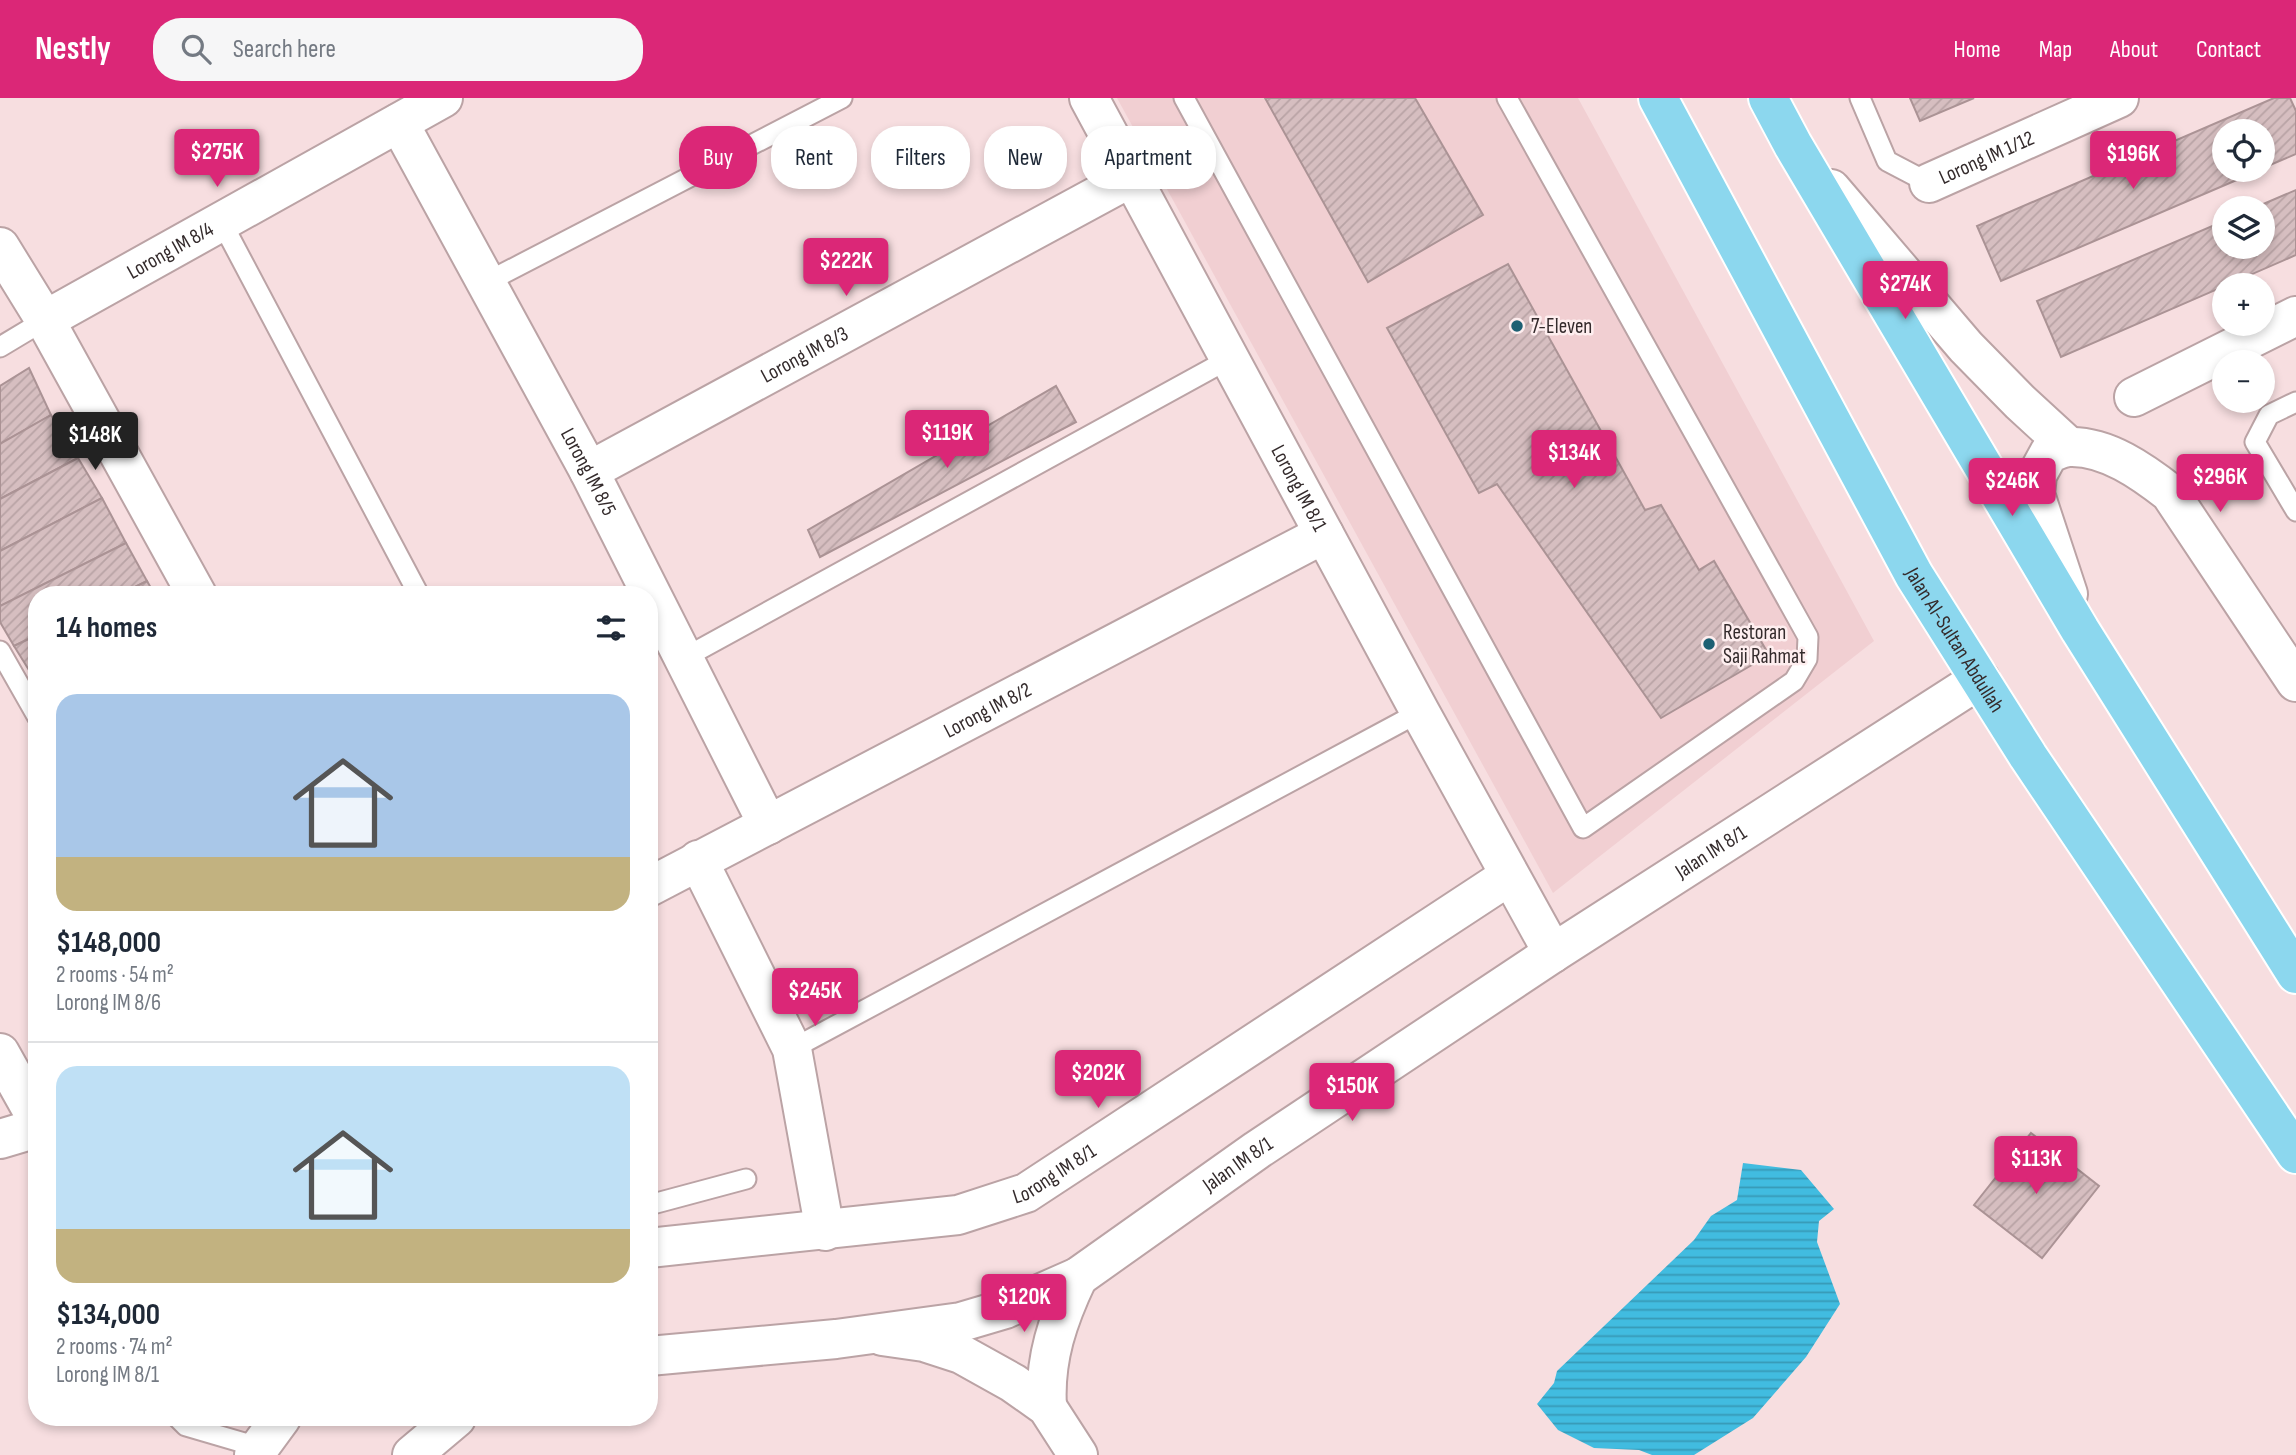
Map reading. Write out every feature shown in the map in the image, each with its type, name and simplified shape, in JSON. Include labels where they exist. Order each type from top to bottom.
[{"type":"main road","name":"Jalan Al-Sultan Abdullah","points":[[1658,98],[1914,575],[2036,767],[2296,1154]]},
{"type":"main road","points":[[1768,98],[1793,145],[2080,629],[2296,974]]},
{"type":"street","name":"Lorong IM 8/4","points":[[45,320],[443,98]]},
{"type":"street","name":"Lorong IM 8/1","points":[[1089,98],[1104,126]]},
{"type":"street","name":"Lorong IM 1/12","points":[[1929,183],[2119,98]]},
{"type":"street","name":"Lorong IM 8/5","points":[[399,122],[589,471],[647,586]]},
{"type":"street","points":[[1793,145],[1966,347],[2069,447]]},
{"type":"street","name":"Lorong IM 8/3","points":[[589,471],[1110,189]]},
{"type":"street","name":"Lorong IM 8/1","points":[[1138,189],[1553,953]]},
{"type":"street","points":[[0,247],[45,320],[193,586]]},
{"type":"street","points":[[2134,397],[2296,316]]},
{"type":"street","points":[[2080,629],[2035,494],[2037,475],[2049,453],[2069,447],[2102,452],[2144,472],[2170,493],[2296,682]]},
{"type":"street","name":"Lorong IM 8/2","points":[[658,882],[1324,534]]},
{"type":"street","name":"Lorong IM 8/5","points":[[658,607],[768,825]]},
{"type":"street","name":"Jalan IM 8/1","points":[[658,1355],[961,1322],[985,1317],[1078,1277],[1257,1150],[1553,953],[1980,679]]},
{"type":"street","points":[[698,860],[792,1049],[825,1231]]},
{"type":"street","name":"Lorong IM 8/1","points":[[658,1247],[958,1215],[1026,1193],[1509,876]]},
{"type":"street","points":[[0,1053],[28,1103]]},
{"type":"street","points":[[0,1139],[28,1131]]},
{"type":"street","points":[[1047,1407],[1048,1360],[1062,1311],[1078,1277]]},
{"type":"street","points":[[867,1334],[923,1342],[961,1354],[1013,1383],[1047,1407],[1077,1455]]},
{"type":"street","points":[[256,1451],[275,1426]]},
{"type":"street","points":[[412,1455],[446,1426]]},
{"type":"lane","points":[[485,283],[842,98]]},
{"type":"lane","points":[[1184,98],[1583,828],[1794,681],[1807,659],[1808,637],[1507,98]]},
{"type":"lane","points":[[1860,98],[1887,161],[1929,183]]},
{"type":"lane","points":[[221,221],[414,586]]},
{"type":"lane","points":[[0,347],[45,320]]},
{"type":"lane","points":[[684,658],[1229,359]]},
{"type":"lane","points":[[2296,402],[2269,415],[2255,442],[2296,511]]},
{"type":"lane","points":[[0,651],[28,700]]},
{"type":"lane","points":[[792,1049],[1420,712]]},
{"type":"lane","points":[[658,1203],[746,1179]]},
{"type":"lane","points":[[186,1426],[256,1451]]},
{"type":"shaded area","points":[[1117,98],[1578,98],[1874,641],[1553,893],[1167,189],[1216,189],[1216,126],[1132,126]]},
{"type":"water","points":[[1743,1163],[1801,1170],[1834,1209],[1819,1221],[1817,1242],[1840,1304],[1806,1357],[1753,1418],[1694,1455],[1652,1455],[1639,1450],[1594,1448],[1558,1430],[1537,1404],[1554,1383],[1557,1371],[1694,1240],[1711,1216],[1737,1200]]},
{"type":"building","points":[[1265,98],[1415,98],[1483,215],[1368,282]]},
{"type":"building","points":[[1910,98],[1974,98],[1920,121]]},
{"type":"building","points":[[2274,98],[2290,98],[2296,111],[2296,154],[2275,163],[2275,119],[2225,119]]},
{"type":"building","points":[[2212,125],[2212,182],[2232,182],[2001,281],[1977,226]]},
{"type":"building","points":[[2296,190],[2296,255],[2255,273],[2212,273],[2212,291],[2061,357],[2037,301],[2212,226],[2212,259],[2275,259],[2275,199]]},
{"type":"building","points":[[1508,264],[1645,510],[1661,505],[1699,570],[1714,561],[1769,655],[1661,718],[1497,484],[1479,493],[1387,328]]},
{"type":"building","points":[[29,368],[51,415],[0,444],[0,386]]},
{"type":"building","points":[[1056,386],[1076,422],[820,557],[808,530]]},
{"type":"building","points":[[51,415],[78,458],[0,499],[0,444]]},
{"type":"building","points":[[78,458],[102,498],[0,551],[0,499]]},
{"type":"building","points":[[102,498],[126,543],[40,586],[28,586],[28,592],[0,606],[0,551]]},
{"type":"building","points":[[126,543],[147,581],[137,586],[40,586]]},
{"type":"building","points":[[147,581],[150,586],[137,586]]},
{"type":"building","points":[[28,592],[28,639],[14,646],[0,622],[0,606]]},
{"type":"building","points":[[28,639],[28,669],[14,646]]},
{"type":"building","points":[[2031,1133],[2099,1186],[2042,1258],[1974,1205]]},
{"type":"place","name":"7-Eleven","points":[[1517,326]]},
{"type":"place","name":"Restoran Saji Rahmat","points":[[1709,644]]}]
